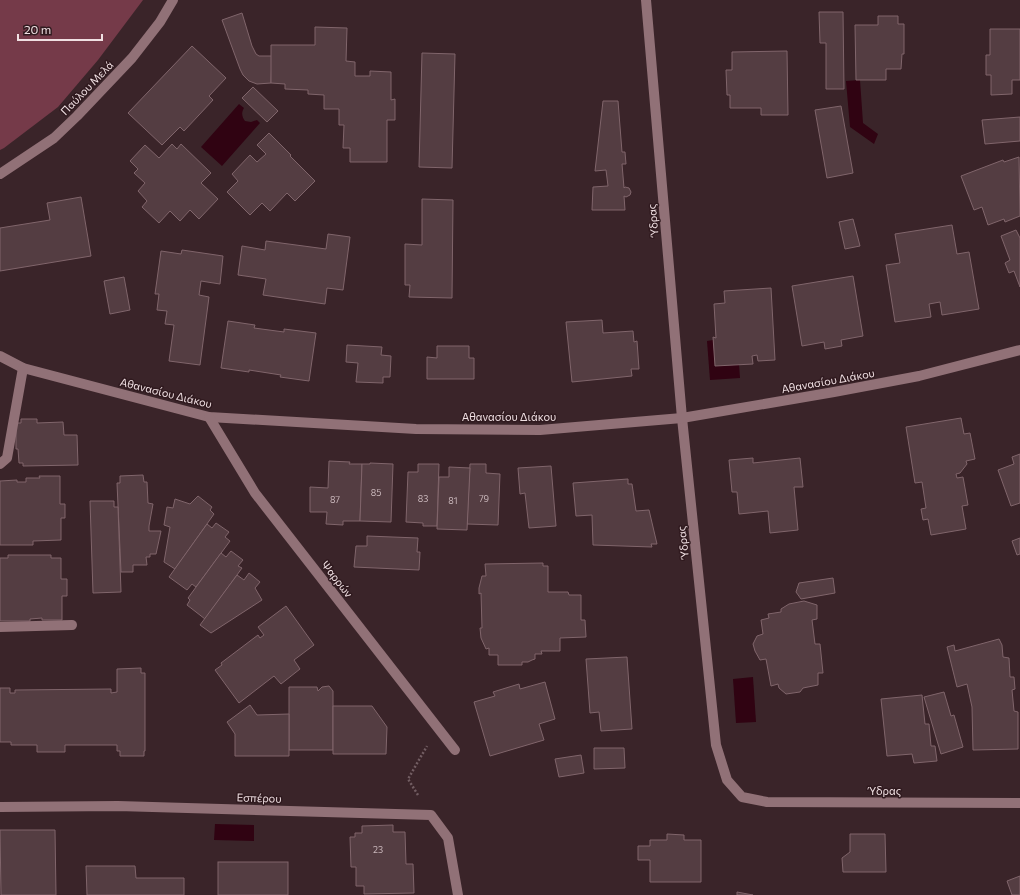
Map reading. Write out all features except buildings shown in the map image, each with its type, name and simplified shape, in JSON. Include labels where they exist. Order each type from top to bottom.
[{"type":"street","name":"Παύλου Μελά","points":[[0,174],[54,138],[77,116],[132,58],[160,22],[173,0]]},
{"type":"street","name":"Ύδρας","points":[[646,0],[682,418],[716,744],[727,780],[742,797],[767,802],[1020,803]]},
{"type":"street","name":"Αθανασίου Διάκου","points":[[0,356],[23,368],[209,417],[416,429],[540,430],[682,418],[919,376],[1020,350]]},
{"type":"street","points":[[0,464],[7,458],[23,368]]},
{"type":"street","name":"Ψαρρών","points":[[209,417],[255,493],[455,750]]},
{"type":"street","points":[[0,627],[72,625]]},
{"type":"street","name":"Εσπέρου","points":[[0,807],[118,806],[431,815]]},
{"type":"street","points":[[431,815],[448,838],[458,895]]},
{"type":"path","points":[[431,815],[408,779],[430,742],[440,731]]},
{"type":"shaded area","points":[[0,0],[143,0],[98,60],[58,107],[0,150]]},
{"type":"shaded area","points":[[860,80],[863,123],[878,134],[874,144],[850,127],[846,81]]},
{"type":"shaded area","points":[[239,104],[244,108],[242,115],[245,121],[251,122],[257,120],[260,123],[222,166],[201,147]]},
{"type":"shaded area","points":[[713,340],[739,364],[740,378],[710,380],[707,341]]},
{"type":"shaded area","points":[[753,677],[756,722],[736,723],[733,679]]},
{"type":"shaded area","points":[[215,824],[254,825],[254,841],[214,840]]}]
